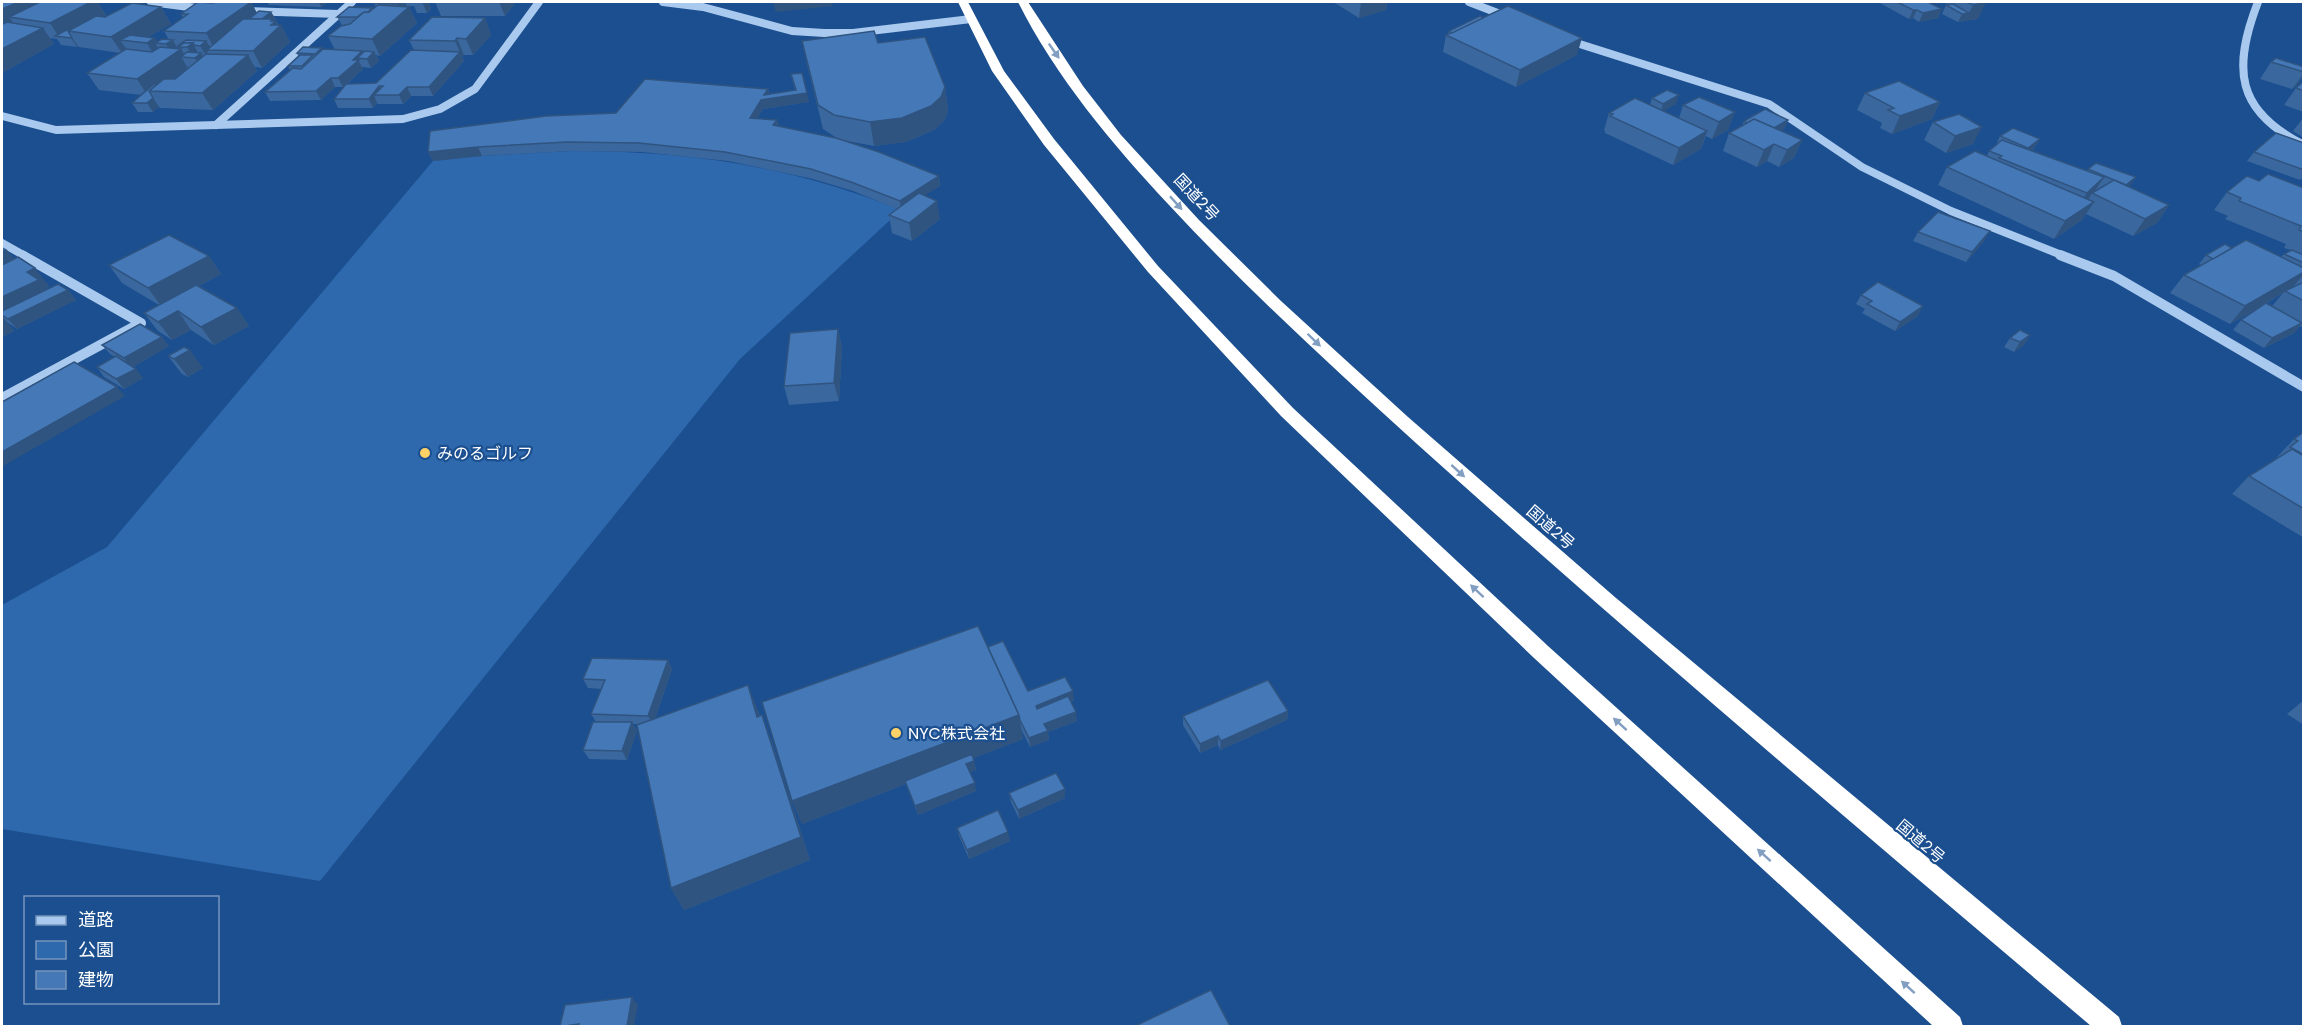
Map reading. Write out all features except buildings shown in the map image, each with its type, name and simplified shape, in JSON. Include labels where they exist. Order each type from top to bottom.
[{"type":"highway","name":"国道2号","points":[[1023,2],[1050,47],[1115,136],[1204,233],[1331,357],[1508,516],[2110,1026]]},
{"type":"highway","points":[[967,10],[998,71],[1049,142],[1153,269],[1287,412],[1550,660],[1952,1026]]},
{"type":"street","points":[[151,2],[213,10]]},
{"type":"street","points":[[216,125],[351,2]]},
{"type":"street","points":[[2,116],[56,130],[403,119],[440,109],[475,89],[539,2]]},
{"type":"street","points":[[663,2],[703,7],[792,31],[824,33],[854,33],[967,10]]},
{"type":"street","points":[[1469,2],[1514,19]]},
{"type":"street","points":[[2258,2],[2249,22],[2243,67],[2245,88],[2262,116],[2304,145]]},
{"type":"street","points":[[236,10],[338,14]]},
{"type":"street","points":[[1559,36],[1592,49],[1768,104],[1862,167],[1951,211],[2114,276],[2304,387]]},
{"type":"street","points":[[2,243],[141,323],[2,398]]},
{"type":"green space","name":"みのるゴルフ","points":[[571,151],[658,154],[739,164],[819,182],[901,210],[740,359],[320,881],[2,829],[2,605],[107,547],[433,161]]},
{"type":"place","name":"みのるゴルフ","points":[[425,453]]},
{"type":"place","name":"NYC株式会社","points":[[896,733]]}]
